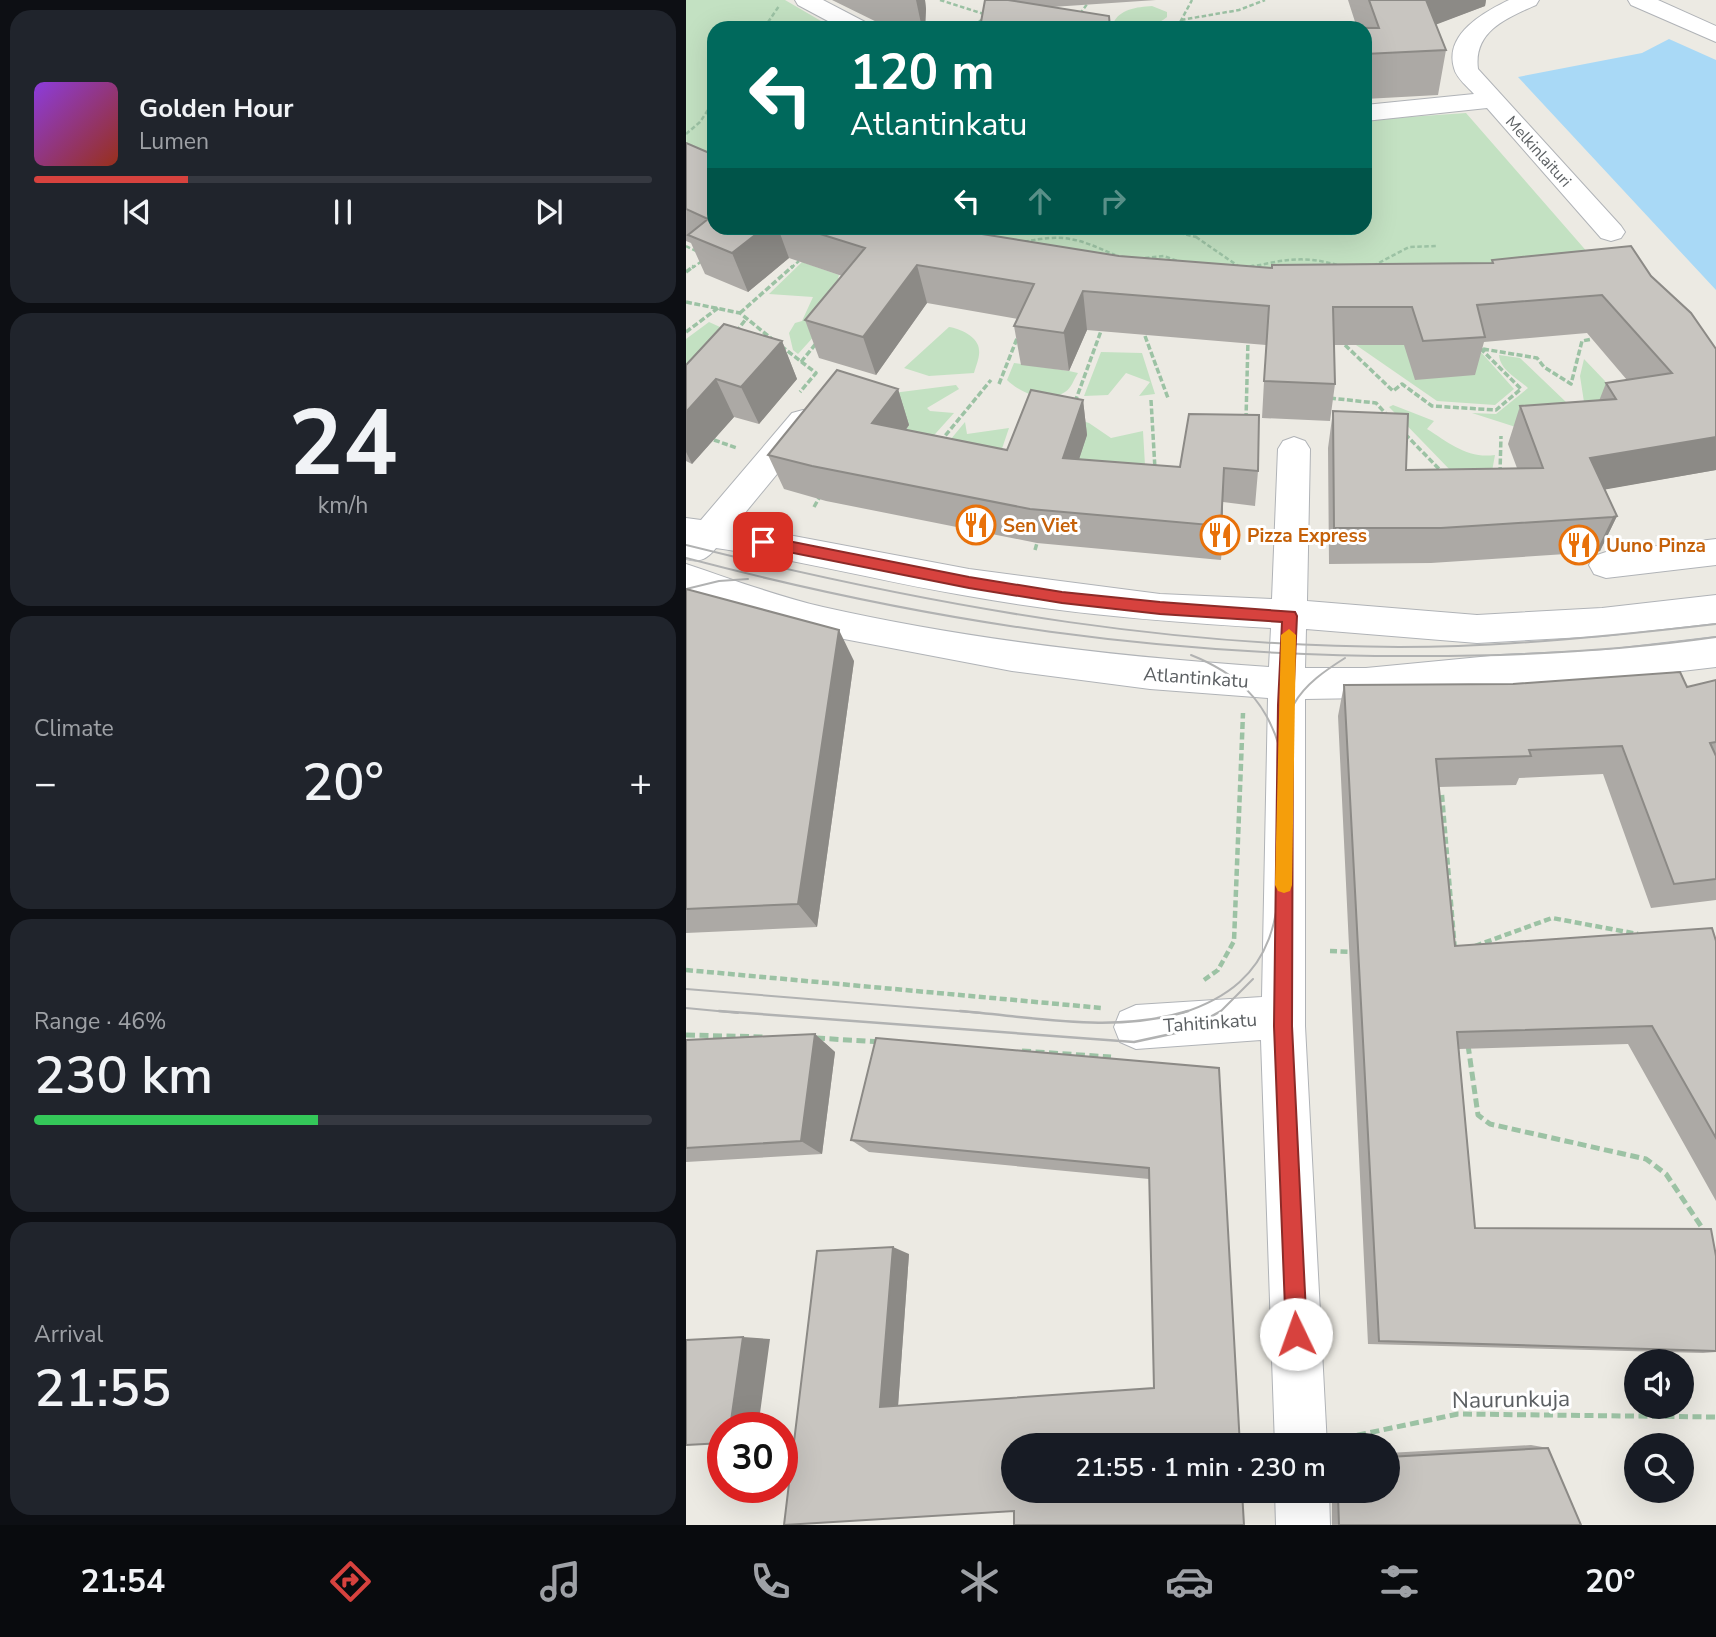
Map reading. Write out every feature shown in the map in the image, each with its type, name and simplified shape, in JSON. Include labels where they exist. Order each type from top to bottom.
[{"type":"street","points":[[806,0],[846,21]]},
{"type":"street","name":"Melkinlaituri","points":[[1528,0],[1494,16],[1477,29],[1466,44],[1463,58],[1466,70],[1611,232]]},
{"type":"street","points":[[1639,0],[1716,35]]},
{"type":"street","points":[[1372,112],[1493,100]]},
{"type":"street","points":[[782,397],[818,392]]},
{"type":"street","points":[[693,542],[818,392]]},
{"type":"street","points":[[1294,449],[1287,684],[1283,1017],[1316,1433]]},
{"type":"street","points":[[693,542],[763,542],[969,583],[1062,597],[1160,608],[1361,618],[1450,628],[1502,629],[1613,621],[1716,609]]},
{"type":"street","points":[[1606,565],[1716,552]]},
{"type":"street","name":"Atlantinkatu","points":[[686,579],[823,621],[980,651],[1150,674],[1287,684],[1409,681],[1501,670],[1605,664],[1716,652]]},
{"type":"street","name":"Tahitinkatu","points":[[1122,1031],[1283,1017]]},
{"type":"street","points":[[1302,1503],[1303,1525]]},
{"type":"path","points":[[768,21],[782,0]]},
{"type":"path","points":[[940,0],[987,15],[980,21]]},
{"type":"path","points":[[1073,20],[1090,0]]},
{"type":"path","points":[[1181,20],[1192,0]]},
{"type":"path","points":[[1181,20],[1239,10],[1265,0]]},
{"type":"path","points":[[686,134],[707,112]]},
{"type":"path","points":[[1018,243],[1058,235]]},
{"type":"path","points":[[1066,235],[1121,257]]},
{"type":"path","points":[[1188,235],[1196,237],[1243,267],[1247,275]]},
{"type":"path","points":[[1367,269],[1413,244],[1436,246]]},
{"type":"path","points":[[686,246],[708,256],[686,272]]},
{"type":"path","points":[[1138,259],[1164,256],[1192,267]]},
{"type":"path","points":[[1222,266],[1256,267],[1284,258],[1306,258],[1347,268]]},
{"type":"path","points":[[740,313],[799,261]]},
{"type":"path","points":[[686,302],[740,313],[801,362],[818,392]]},
{"type":"path","points":[[686,332],[718,308]]},
{"type":"path","points":[[731,340],[746,319]]},
{"type":"path","points":[[1075,402],[1101,331]]},
{"type":"path","points":[[999,384],[1019,333]]},
{"type":"path","points":[[1145,336],[1168,398]]},
{"type":"path","points":[[1245,430],[1248,339]]},
{"type":"path","points":[[1481,349],[1536,358],[1544,367],[1571,384],[1582,341],[1592,339]]},
{"type":"path","points":[[801,362],[819,341]]},
{"type":"path","points":[[1345,345],[1393,391],[1402,384],[1432,405],[1496,410],[1521,389],[1476,343]]},
{"type":"path","points":[[935,448],[991,380]]},
{"type":"path","points":[[1330,398],[1376,403],[1394,422]]},
{"type":"path","points":[[1151,400],[1155,475]]},
{"type":"path","points":[[1404,432],[1450,480]]},
{"type":"path","points":[[1499,484],[1501,436]]},
{"type":"path","points":[[714,440],[732,469]]},
{"type":"path","points":[[814,507],[819,498]]},
{"type":"path","points":[[971,540],[974,532]]},
{"type":"path","points":[[1035,550],[1037,543]]},
{"type":"path","points":[[1198,985],[1218,970],[1234,941],[1244,702]]},
{"type":"path","points":[[1442,795],[1455,953]]},
{"type":"path","points":[[1441,953],[1455,953],[1552,918],[1650,936]]},
{"type":"path","points":[[1330,951],[1358,952]]},
{"type":"path","points":[[686,970],[859,988],[1122,1031]]},
{"type":"path","points":[[1008,1050],[1122,1031]]},
{"type":"path","points":[[1467,1034],[1478,1115],[1490,1124],[1520,1132],[1646,1159],[1667,1174],[1695,1213],[1711,1242]]},
{"type":"path","points":[[686,1035],[778,1037]]},
{"type":"path","points":[[804,1038],[885,1042]]},
{"type":"path","name":"Naurunkuja","points":[[1366,1433],[1458,1414],[1716,1418]]},
{"type":"green space","points":[[686,0],[785,0],[821,21],[707,21],[707,157],[686,149]]},
{"type":"green space","points":[[1152,6],[1167,12],[1167,17],[1161,21],[1115,21],[1124,12]]},
{"type":"green space","points":[[1466,113],[1596,262],[1314,282],[959,235],[1372,235],[1372,120]]},
{"type":"green space","points":[[802,262],[839,275],[826,323],[798,354],[793,350],[789,333],[795,323],[802,321],[813,297],[769,294]]},
{"type":"green space","points":[[709,322],[731,332],[686,382],[686,339]]},
{"type":"green space","points":[[949,327],[968,334],[976,341],[979,356],[974,373],[929,376],[904,368]]},
{"type":"green space","points":[[1471,341],[1514,389],[1495,405],[1437,401],[1356,345]]},
{"type":"green space","points":[[1101,352],[1142,353],[1155,394],[1139,396],[1150,382],[1126,373],[1108,395],[1084,396]]},
{"type":"green space","points":[[1499,355],[1520,358],[1566,402],[1565,430],[1525,430],[1472,413],[1496,414],[1528,388],[1502,365]]},
{"type":"green space","points":[[1584,359],[1605,381],[1620,411],[1586,415],[1580,376]]},
{"type":"green space","points":[[1014,363],[1078,373],[1065,392],[1043,397],[1027,393],[1007,380]]},
{"type":"green space","points":[[956,385],[959,389],[927,408],[930,411],[954,413],[918,453],[886,456],[893,393]]},
{"type":"green space","points":[[1393,405],[1434,421],[1427,429],[1459,449],[1476,455],[1495,455],[1490,482],[1452,472],[1389,407]]},
{"type":"green space","points":[[1066,416],[1089,423],[1111,438],[1143,431],[1147,500],[1068,492]]},
{"type":"green space","points":[[965,422],[967,434],[1009,428],[991,481],[927,468]]},
{"type":"water","points":[[1669,39],[1716,60],[1716,290],[1518,77],[1642,53]]},
{"type":"building","points":[[985,0],[1008,0],[1109,16],[1109,21],[981,21]]},
{"type":"building","points":[[1369,0],[1426,0],[1446,50],[1372,54],[1372,28],[1379,28]]},
{"type":"building","points":[[686,143],[707,152],[707,219],[686,209]]},
{"type":"building","points":[[707,220],[707,235],[755,235],[732,253],[688,235]]},
{"type":"building","points":[[823,235],[988,235],[1119,256],[1272,268],[1272,265],[1493,263],[1492,260],[1631,246],[1651,276],[1691,313],[1716,349],[1716,437],[1590,458],[1617,516],[1613,517],[1441,528],[1334,528],[1333,411],[1408,414],[1406,470],[1543,468],[1520,406],[1616,399],[1606,383],[1672,373],[1602,295],[1477,305],[1485,337],[1423,341],[1412,307],[1333,307],[1335,384],[1264,381],[1269,306],[1083,291],[1064,333],[1014,326],[1034,284],[917,265],[863,337],[805,320],[865,248]]},
{"type":"building","points":[[724,324],[782,341],[741,387],[716,379],[686,412],[686,365]]},
{"type":"building","points":[[837,370],[898,389],[872,423],[1007,450],[1031,390],[1083,400],[1063,458],[1180,467],[1189,414],[1259,415],[1258,471],[1224,468],[1221,526],[1030,509],[768,455]]},
{"type":"building","points":[[686,589],[839,630],[798,904],[686,909]]},
{"type":"building","points":[[1680,672],[1687,687],[1716,680],[1716,742],[1710,743],[1716,756],[1716,879],[1674,884],[1622,746],[1529,750],[1531,756],[1436,759],[1455,946],[1712,928],[1716,941],[1716,1138],[1652,1026],[1457,1032],[1475,1228],[1711,1229],[1716,1256],[1716,1351],[1379,1341],[1344,685],[1513,684]]},
{"type":"building","points":[[815,1034],[801,1141],[686,1148],[686,1040]]},
{"type":"building","points":[[876,1038],[1219,1068],[1239,1433],[1001,1433],[1001,1503],[1243,1503],[1244,1525],[1014,1525],[1014,1511],[784,1525],[787,1503],[798,1503],[798,1412],[817,1251],[893,1247],[880,1407],[1154,1388],[1149,1168],[851,1140]]},
{"type":"building","points":[[743,1337],[732,1412],[707,1412],[707,1444],[686,1445],[686,1340]]},
{"type":"building","points":[[1548,1448],[1581,1525],[1339,1525],[1338,1503],[1400,1503],[1400,1456]]},
{"type":"tram line","points":[[686,545],[781,568],[973,607],[1166,634],[1263,642],[1360,647],[1458,646],[1587,638],[1716,624]]},
{"type":"tram line","points":[[686,558],[869,601],[1050,632],[1141,643],[1326,655],[1421,656],[1569,652],[1716,637]]},
{"type":"tram line","points":[[686,589],[719,581],[748,579]]},
{"type":"tram line","points":[[1191,655],[1222,670],[1247,690],[1266,714],[1279,746]]},
{"type":"tram line","points":[[1185,1012],[1220,996],[1247,975],[1265,949],[1275,920],[1279,888],[1281,762],[1287,722],[1294,704],[1304,690],[1345,658]]},
{"type":"tram line","points":[[1221,1011],[1253,979]]},
{"type":"tram line","points":[[686,989],[969,1012]]},
{"type":"tram line","points":[[686,1008],[738,1013]]},
{"type":"tram line","points":[[719,1011],[1134,1042],[1185,1031],[1221,1011]]},
{"type":"tram line","points":[[960,1011],[969,1012]]},
{"type":"tram line","points":[[969,1012],[982,1013]]},
{"type":"tram line","points":[[969,1012],[1103,1023],[1132,1022],[1185,1012]]},
{"type":"slow traffic","points":[[1284,885],[1289,635]]},
{"type":"place","name":"Sen Viet","points":[[976,525]]},
{"type":"place","name":"Pizza Express","points":[[1220,535]]},
{"type":"place","name":"Uuno Pinza","points":[[1579,545]]},
{"type":"route","points":[[763,542],[969,583],[1062,597],[1160,608],[1290,616],[1286,705],[1283,1026],[1296,1334]]}]
